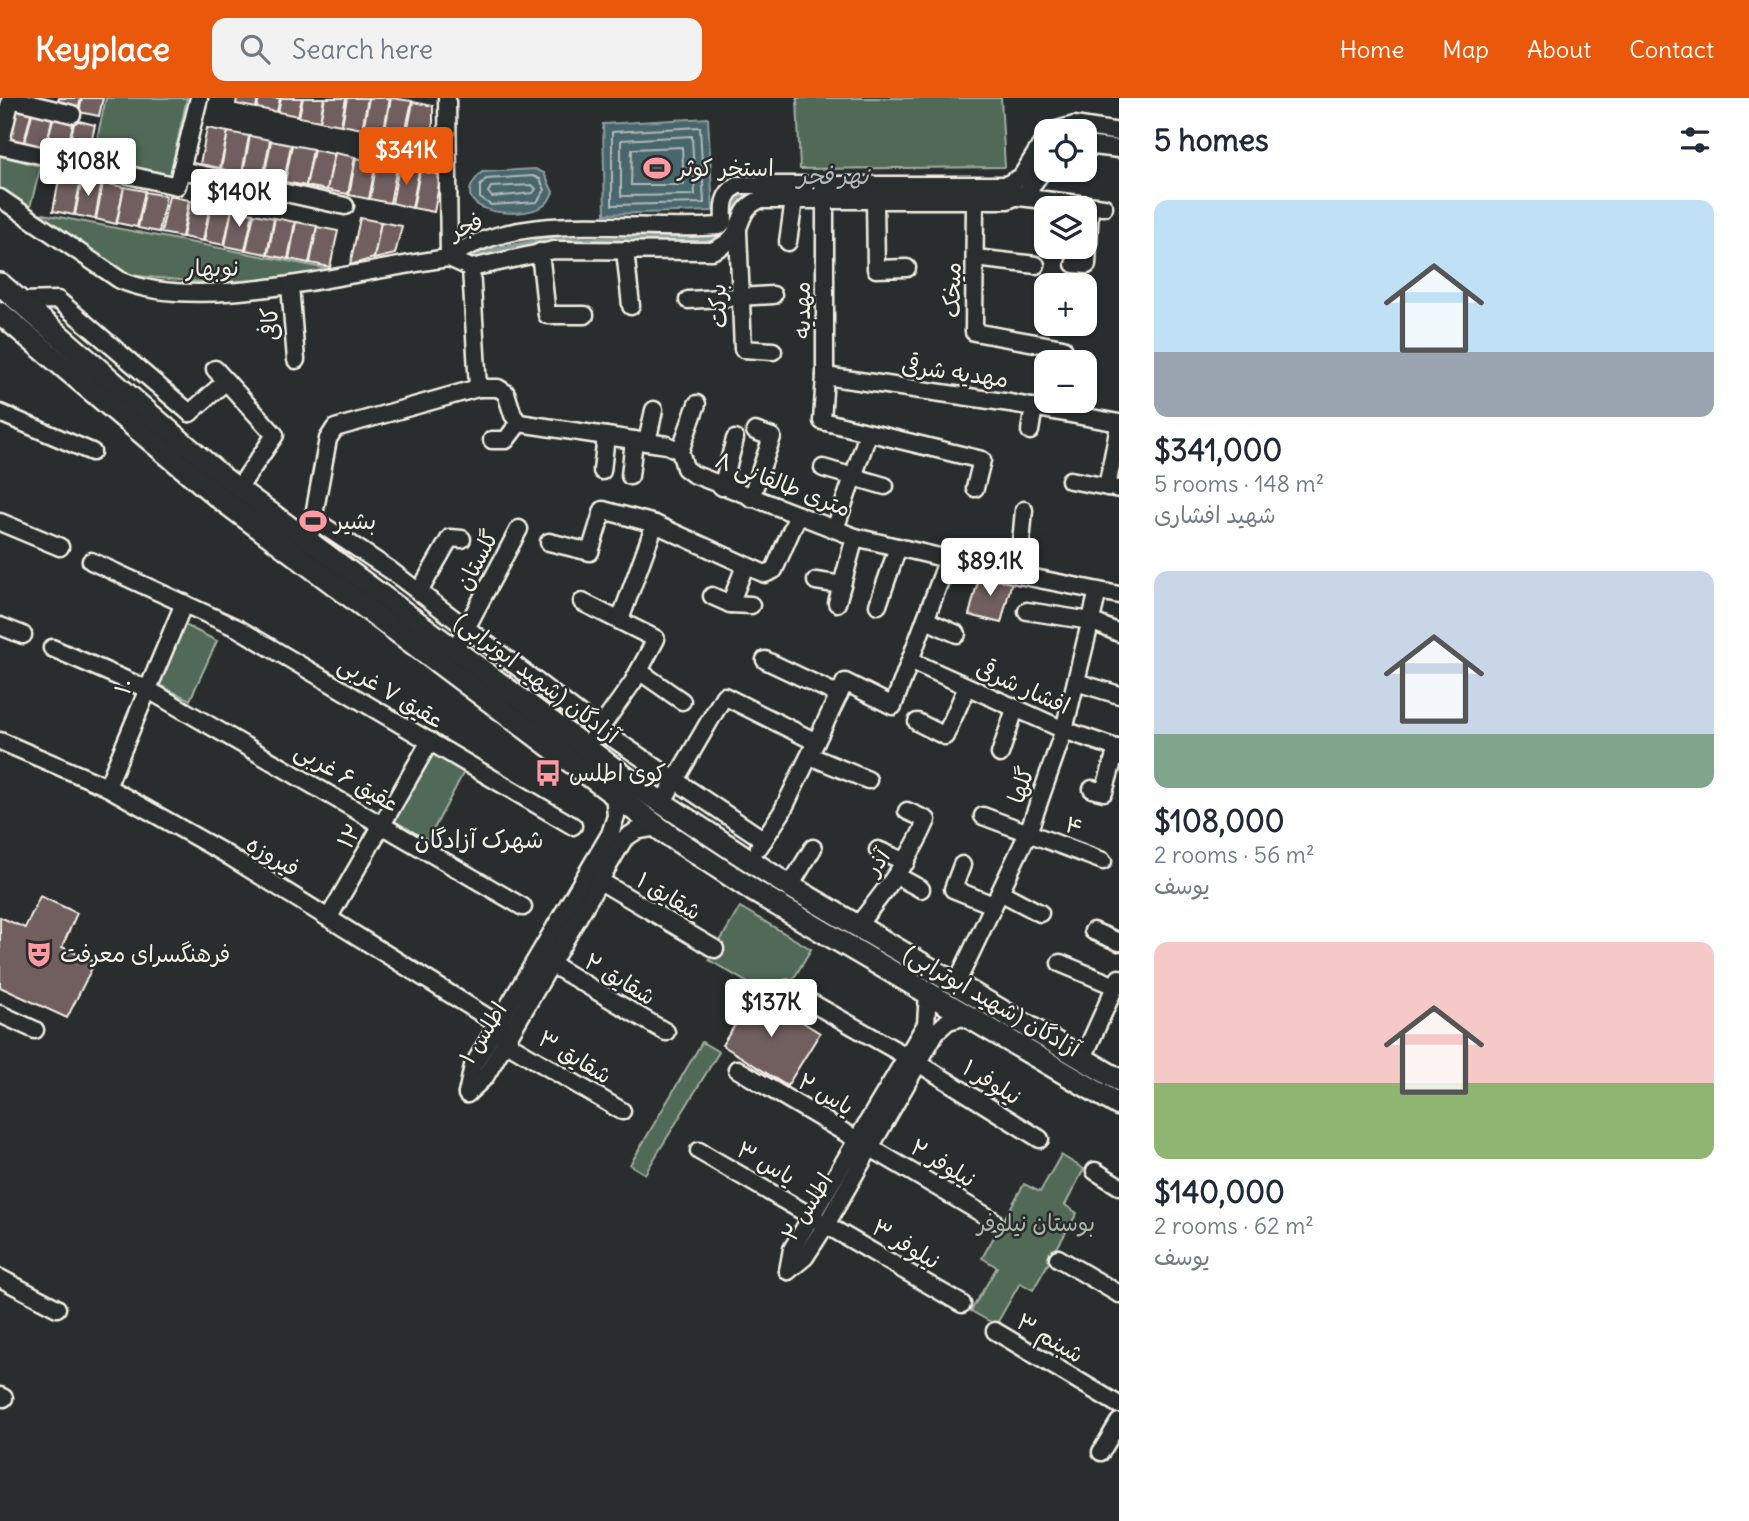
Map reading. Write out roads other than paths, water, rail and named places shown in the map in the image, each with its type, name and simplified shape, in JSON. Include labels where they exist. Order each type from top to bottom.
[{"type":"main road","name":"آزادگان (شهید ابوترابی)","points":[[0,284],[238,489],[662,803],[785,884],[1119,1080]]},
{"type":"main road","name":"آزادگان (شهید ابوترابی)","points":[[0,313],[217,496],[658,827],[770,900],[1119,1105]]},
{"type":"main road","points":[[770,900],[785,884]]},
{"type":"street","points":[[179,178],[199,98]]},
{"type":"street","points":[[447,98],[449,258]]},
{"type":"street","points":[[72,114],[11,99],[0,146],[345,206]]},
{"type":"street","points":[[1097,129],[1119,132]]},
{"type":"street","points":[[1097,146],[1119,149]]},
{"type":"street","name":"فجر","points":[[449,258],[467,246],[528,229],[719,226],[724,221],[723,202],[729,191],[737,185],[1006,185],[1021,177],[1034,156]]},
{"type":"street","points":[[1019,197],[1034,180]]},
{"type":"street","name":"فجر","points":[[449,258],[471,268],[540,252],[712,251],[728,245],[738,231],[749,205],[759,200],[975,200],[1019,197],[1097,206],[1087,265],[1074,264]]},
{"type":"street","name":"نوبهار","points":[[0,198],[120,280],[156,292],[240,291],[449,258]]},
{"type":"street","points":[[875,199],[876,269],[907,268]]},
{"type":"street","points":[[788,242],[793,200]]},
{"type":"street","name":"مهدیه","points":[[825,200],[825,376],[822,421],[868,434]]},
{"type":"street","name":"میخک","points":[[975,200],[974,332],[1063,348]]},
{"type":"street","name":"برکت","points":[[738,231],[743,349],[773,351]]},
{"type":"street","points":[[625,250],[631,306]]},
{"type":"street","points":[[540,252],[547,315],[584,315]]},
{"type":"street","points":[[975,258],[1036,265]]},
{"type":"street","points":[[471,268],[478,388]]},
{"type":"street","name":"کافی","points":[[290,285],[296,360]]},
{"type":"street","points":[[688,300],[773,295]]},
{"type":"street","points":[[20,301],[58,300],[190,413]]},
{"type":"street","points":[[183,442],[190,413],[221,375],[275,435],[238,489]]},
{"type":"street","name":"مهدیه شرقی","points":[[825,376],[1034,407]]},
{"type":"street","points":[[309,542],[328,439],[335,428],[478,388],[498,388],[506,393],[513,415],[519,423],[641,441],[680,451],[697,404]]},
{"type":"street","points":[[1030,431],[1034,407]]},
{"type":"street","points":[[630,476],[654,410]]},
{"type":"street","points":[[0,413],[92,452]]},
{"type":"street","name":"مهدیه شرقی","points":[[1064,413],[1119,424]]},
{"type":"street","points":[[492,440],[506,440],[519,423]]},
{"type":"street","points":[[1070,480],[1113,488],[1119,424]]},
{"type":"street","points":[[751,498],[772,437],[755,431]]},
{"type":"street","points":[[835,529],[868,434],[982,460],[975,488]]},
{"type":"street","points":[[602,471],[606,436]]},
{"type":"street","points":[[722,487],[735,439]]},
{"type":"street","name":"۸ متری طالقانی","points":[[680,451],[685,468],[722,487],[855,537],[1018,575],[1119,595]]},
{"type":"street","points":[[823,468],[885,486]]},
{"type":"street","points":[[549,542],[590,552],[603,510],[655,524],[765,574],[774,570],[798,515]]},
{"type":"street","points":[[1018,575],[1024,510]]},
{"type":"street","points":[[313,519],[419,592],[600,729],[764,840]]},
{"type":"street","points":[[0,522],[60,547]]},
{"type":"street","points":[[620,620],[655,524]]},
{"type":"street","name":"گلستان","points":[[455,649],[519,529]]},
{"type":"street","points":[[837,603],[855,537]]},
{"type":"street","points":[[419,592],[450,538],[462,539]]},
{"type":"street","points":[[878,605],[898,547]]},
{"type":"street","points":[[750,861],[782,812],[845,682],[893,706],[948,559]]},
{"type":"street","name":"عقیق ۷ غربی","points":[[92,561],[239,629],[573,826]]},
{"type":"street","points":[[730,604],[745,566]]},
{"type":"street","points":[[816,581],[842,585]]},
{"type":"street","name":"گلها","points":[[956,984],[1028,833],[1064,730],[1098,591]]},
{"type":"street","points":[[712,596],[730,604],[751,605]]},
{"type":"street","points":[[582,602],[656,639],[639,671],[586,748]]},
{"type":"street","name":"۱۰","points":[[107,788],[184,603]]},
{"type":"street","points":[[1027,611],[1091,621],[1119,633]]},
{"type":"street","points":[[926,620],[957,634]]},
{"type":"street","points":[[0,626],[23,635]]},
{"type":"street","name":"عقیق ۶ غربی","points":[[52,648],[147,689],[523,907]]},
{"type":"street","points":[[765,660],[839,695]]},
{"type":"street","name":"افشار شرقی","points":[[911,661],[1064,730],[1118,749]]},
{"type":"street","points":[[639,671],[682,701]]},
{"type":"street","points":[[1076,682],[1119,695]]},
{"type":"street","points":[[917,722],[944,736],[967,687]]},
{"type":"street","points":[[662,803],[724,696],[868,780]]},
{"type":"street","points":[[1000,754],[1015,709]]},
{"type":"street","name":"فیروزه","points":[[0,741],[107,788],[329,916],[505,1033]]},
{"type":"street","name":"۱۲","points":[[329,916],[430,741]]},
{"type":"street","points":[[1092,789],[1104,792],[1118,749]]},
{"type":"street","name":"اطلس ۱","points":[[505,1033],[610,834],[616,816],[614,793]]},
{"type":"street","name":"آذر","points":[[857,926],[901,869],[927,820],[907,811]]},
{"type":"street","name":"۴","points":[[983,816],[1103,861]]},
{"type":"street","name":"اطلس ۱","points":[[505,1033],[551,964],[624,839],[636,831],[658,827]]},
{"type":"street","points":[[785,884],[813,848]]},
{"type":"street","points":[[878,850],[921,889]]},
{"type":"street","points":[[962,865],[953,889],[1040,913]]},
{"type":"street","name":"شقایق ۱","points":[[600,881],[715,949]]},
{"type":"street","points":[[1093,931],[1119,942]]},
{"type":"street","points":[[1060,963],[1117,987],[1083,1058]]},
{"type":"street","name":"شقایق ۲","points":[[551,964],[666,1032]]},
{"type":"street","name":"نیلوفر ۱","points":[[787,989],[913,1060],[1040,1139]]},
{"type":"street","name":"اطلس ۲","points":[[913,1060],[926,1024],[928,993]]},
{"type":"street","points":[[0,1014],[35,1030]]},
{"type":"street","name":"اطلس ۲","points":[[863,1142],[827,1223],[804,1257],[788,1271],[792,1248],[811,1214],[863,1142],[913,1060],[948,1021],[967,1016]]},
{"type":"street","name":"شقایق ۳","points":[[505,1033],[622,1111]]},
{"type":"street","name":"یاس ۲","points":[[737,1069],[863,1142]]},
{"type":"street","name":"نیلوفر ۲","points":[[863,1142],[993,1220]]},
{"type":"street","name":"یاس ۳","points":[[699,1151],[827,1223]]},
{"type":"street","points":[[1095,1171],[1119,1186]]},
{"type":"street","name":"نیلوفر ۳","points":[[827,1223],[962,1304]]},
{"type":"street","points":[[1058,1258],[1119,1294]]},
{"type":"street","points":[[0,1278],[57,1308]]},
{"type":"street","name":"شبنم ۳","points":[[995,1331],[1119,1405]]},
{"type":"street","points":[[1101,1452],[1119,1422]]},
{"type":"water","name":"استخر کوثر","points":[[708,118],[713,211],[605,214],[603,124]]},
{"type":"water","points":[[535,169],[544,173],[553,192],[543,206],[518,213],[488,210],[477,204],[471,196],[472,186],[482,172]]},
{"type":"waterway","name":"نهر فجر","points":[[1097,138],[1108,140]]},
{"type":"waterway","name":"نهر فجر","points":[[466,256],[546,239],[712,239],[729,224],[735,206],[744,194],[757,194]]},
{"type":"place","name":"استخر کوثر","points":[[657,168]]},
{"type":"place","name":"بشیر","points":[[313,521]]},
{"type":"place","name":"کوی اطلس","points":[[548,773]]},
{"type":"place","name":"فرهنگسرای معرفت","points":[[39,954]]},
{"type":"district","name":"شهرک آزادگان","points":[[479,840]]},
{"type":"park label","name":"بوستان نیلوفر","points":[[1036,1223]]}]
